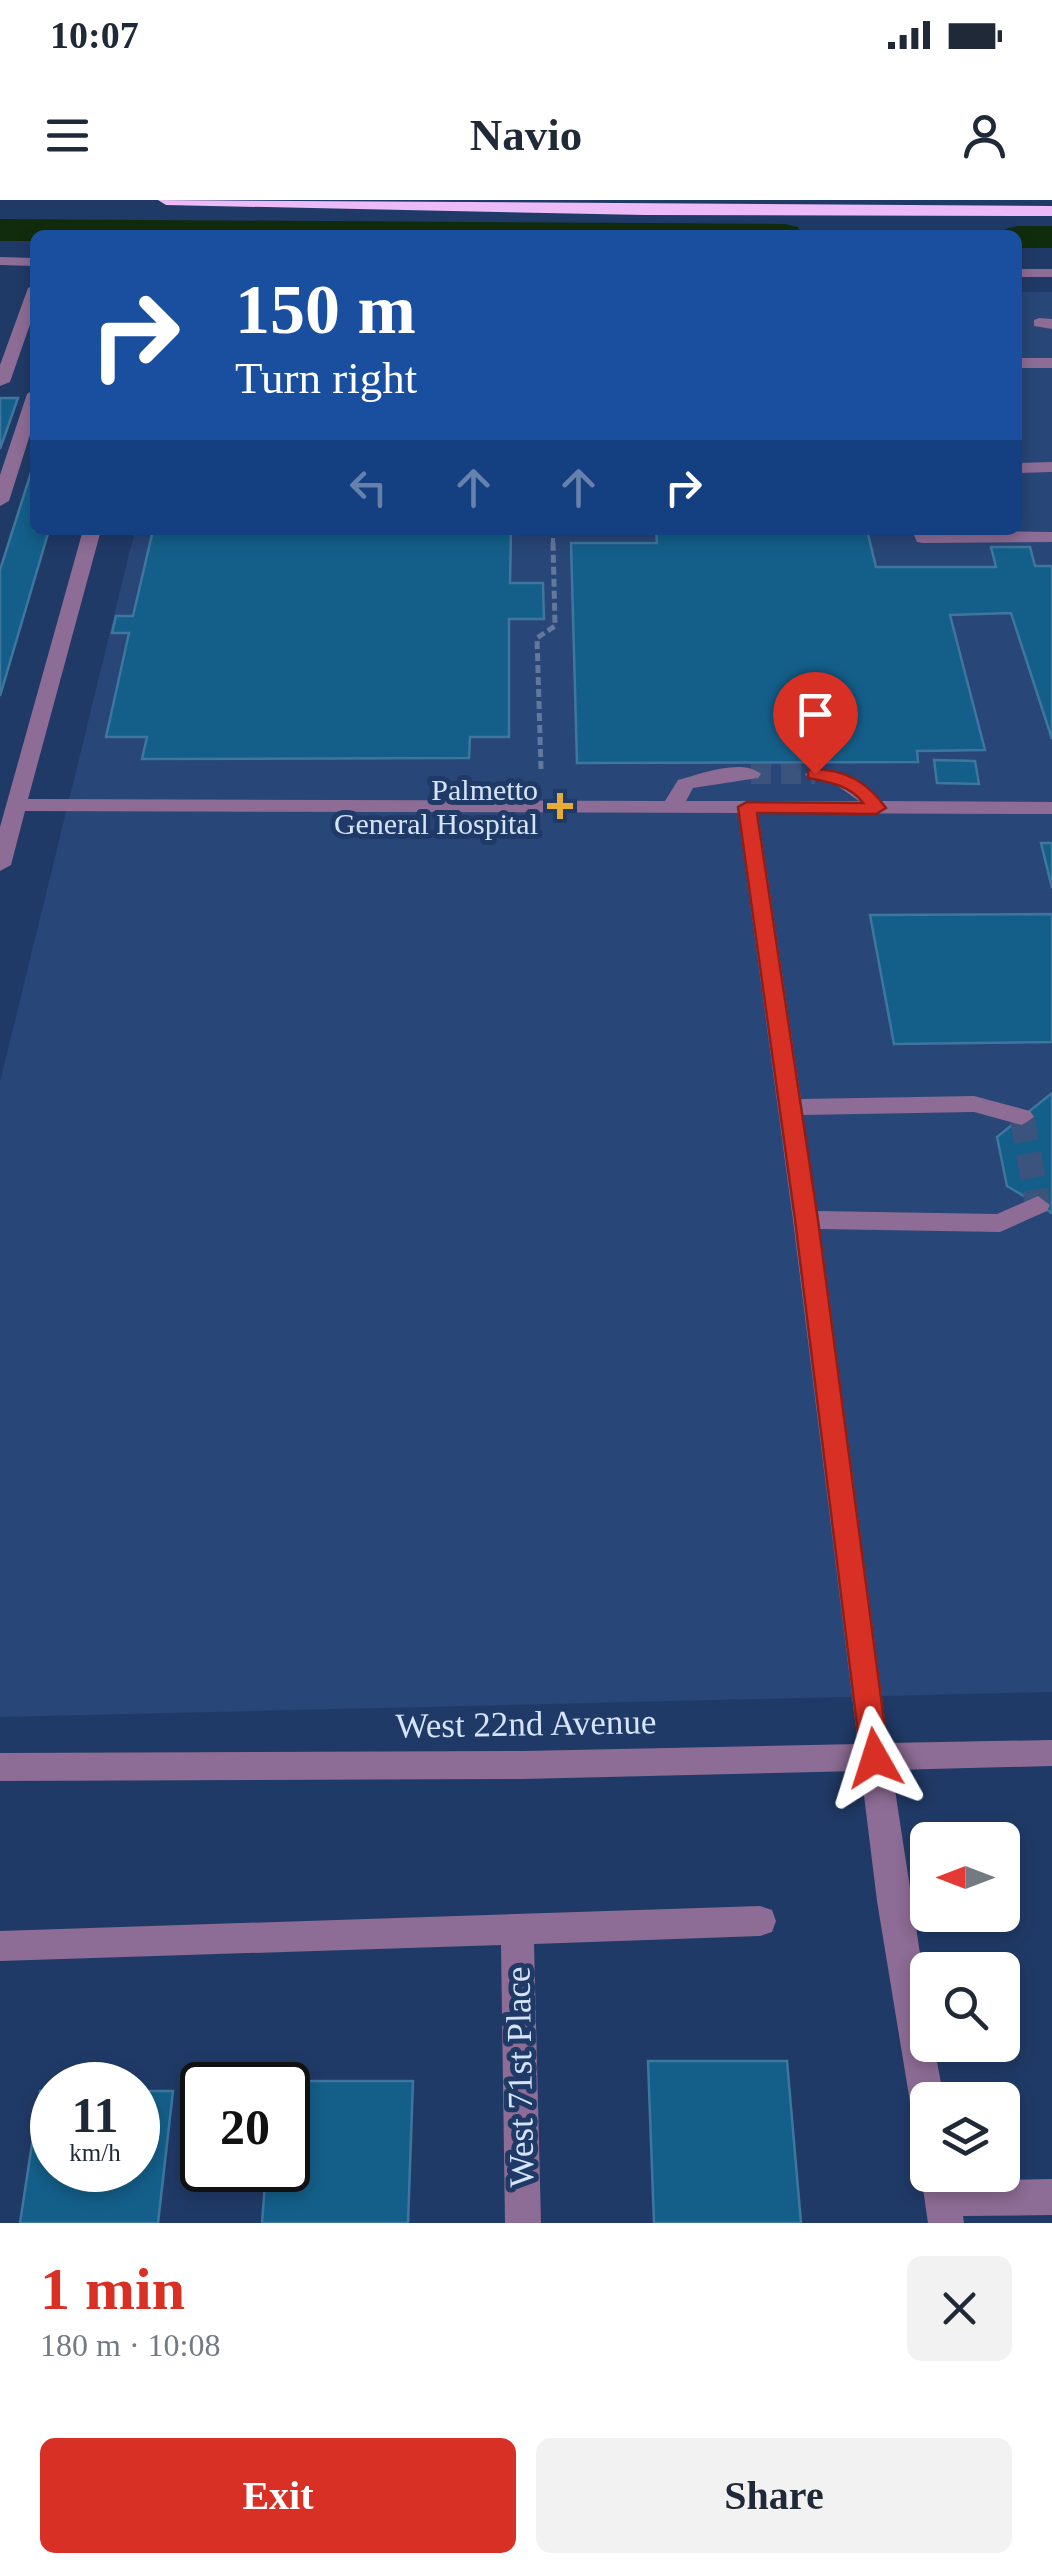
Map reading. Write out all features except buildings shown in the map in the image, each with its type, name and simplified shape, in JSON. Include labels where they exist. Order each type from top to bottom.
[{"type":"highway","points":[[166,200],[684,210],[1052,211]]},
{"type":"street","points":[[0,262],[30,262]]},
{"type":"street","points":[[1022,273],[1052,274]]},
{"type":"street","points":[[30,302],[1,382],[30,382]]},
{"type":"street","points":[[1022,363],[1052,363]]},
{"type":"street","points":[[0,500],[30,409]]},
{"type":"street","points":[[1022,465],[1052,467]]},
{"type":"street","points":[[0,865],[91,535]]},
{"type":"street","points":[[922,535],[1052,537]]},
{"type":"street","points":[[672,807],[684,784],[721,775],[751,774]]},
{"type":"street","points":[[815,774],[832,775],[863,790],[876,808]]},
{"type":"street","points":[[16,805],[1052,808]]},
{"type":"street","points":[[747,807],[806,1220],[892,1901],[923,2082]]},
{"type":"street","points":[[790,1107],[974,1104],[1022,1118]]},
{"type":"street","points":[[806,1220],[1000,1223],[1038,1205]]},
{"type":"street","name":"West 22nd Avenue","points":[[0,1767],[523,1765],[1052,1753]]},
{"type":"street","points":[[0,1946],[760,1921]]},
{"type":"street","name":"West 71st Place","points":[[517,1931],[523,2223]]},
{"type":"street","points":[[943,2199],[1052,2197]]},
{"type":"path","points":[[542,806],[538,638],[555,626],[553,535]]},
{"type":"shaded area","name":"Palmetto General Hospital","points":[[1022,292],[1052,292],[1052,1692],[0,1717],[0,1082],[134,535],[1022,535]]},
{"type":"waterway","points":[[0,230],[30,230]]},
{"type":"waterway","points":[[1022,237],[1052,237]]},
{"type":"tunnel","points":[[751,774],[815,774]]},
{"type":"tunnel","points":[[1022,1117],[1038,1205]]},
{"type":"place","name":"Palmetto General Hospital","points":[[560,806]]},
{"type":"route","points":[[815,774],[832,775],[863,790],[876,808],[747,807],[806,1220],[875,1758]]}]
